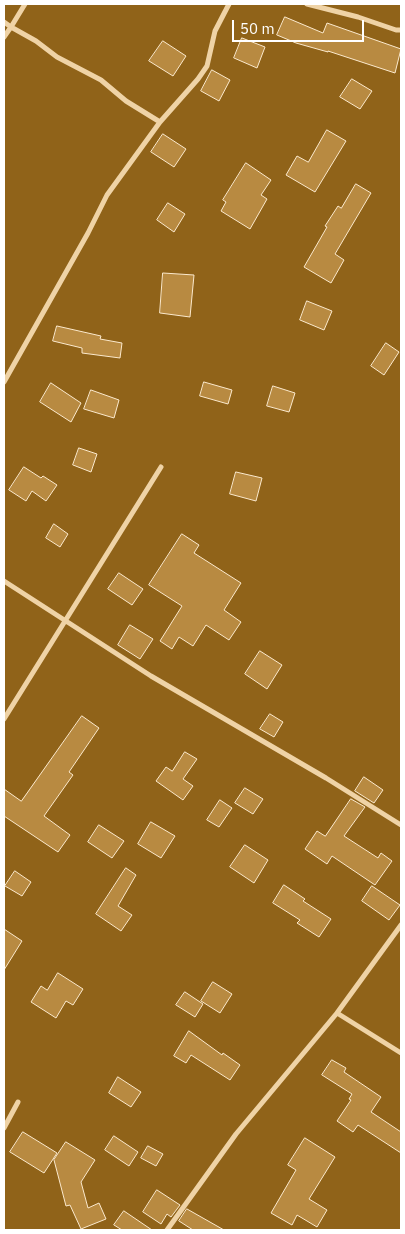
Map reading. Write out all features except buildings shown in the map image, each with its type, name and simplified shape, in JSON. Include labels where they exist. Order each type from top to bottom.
[{"type":"street","points":[[4,37],[25,4]]},
{"type":"street","points":[[4,382],[88,233],[106,194],[160,122],[207,66],[215,31],[229,4]]},
{"type":"street","points":[[307,4],[401,30]]},
{"type":"street","points":[[4,22],[57,57],[101,80],[126,101],[160,122]]},
{"type":"street","points":[[4,719],[161,467]]},
{"type":"street","points":[[4,580],[151,676],[326,778],[401,825]]},
{"type":"street","points":[[167,1230],[236,1134],[337,1013],[401,925]]},
{"type":"street","points":[[337,1013],[401,1053]]},
{"type":"street","points":[[4,1128],[18,1102]]}]
